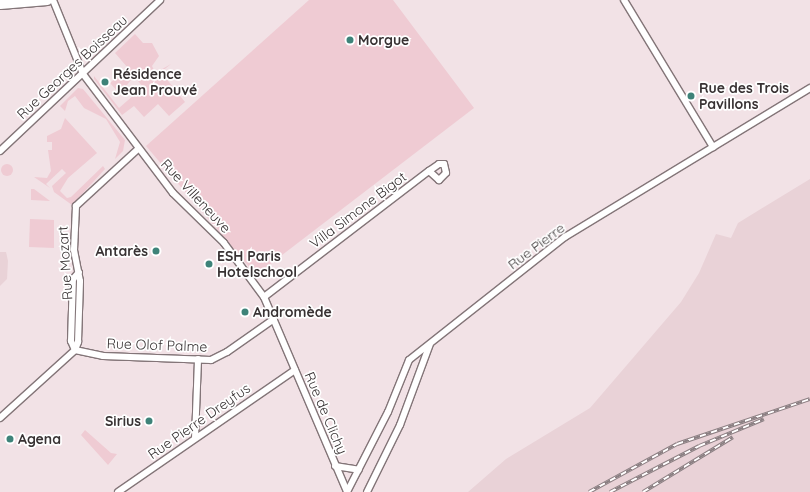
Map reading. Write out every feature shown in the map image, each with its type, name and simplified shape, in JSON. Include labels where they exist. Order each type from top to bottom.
[{"type":"main road","points":[[0,4],[47,0]]},
{"type":"street","name":"Rue Villeneuve","points":[[53,0],[83,74],[173,193],[224,243],[264,297],[295,370]]},
{"type":"street","name":"Rue Georges Boisseau","points":[[0,151],[160,0]]},
{"type":"street","points":[[624,0],[713,147]]},
{"type":"street","name":"Rue Pierre","points":[[347,492],[359,470],[409,360],[565,237],[810,88]]},
{"type":"street","name":"Rue Mozart","points":[[75,350],[71,340],[72,279],[79,272],[74,250],[76,206],[138,148]]},
{"type":"street","name":"Villa Simone Bigot","points":[[264,297],[430,171]]},
{"type":"street","name":"Rue Olof Palme","points":[[75,350],[103,356],[198,360],[219,357],[274,318]]},
{"type":"street","points":[[367,492],[400,425],[430,344]]},
{"type":"street","points":[[0,418],[75,350]]},
{"type":"street","points":[[195,438],[198,360]]},
{"type":"street","name":"Rue de Clichy","points":[[295,370],[347,492]]},
{"type":"street","name":"Rue Pierre Dreyfus","points":[[118,492],[295,370]]},
{"type":"street","name":"Rue de Clichy","points":[[335,466],[359,470]]},
{"type":"street","points":[[127,486],[132,492]]},
{"type":"shaded area","points":[[309,0],[393,0],[474,108],[256,275],[146,146]]},
{"type":"shaded area","points":[[135,34],[143,43],[152,43],[159,56],[152,66],[154,70],[157,72],[171,64],[161,72],[185,102],[169,116],[158,104],[144,117],[134,106],[122,115],[94,79],[94,76],[119,108],[143,87],[134,76],[120,94],[110,83],[128,68],[115,53]]},
{"type":"shaded area","points":[[78,88],[83,89],[125,140],[123,151],[115,159],[120,142],[106,119],[84,108],[75,96],[68,101],[65,111],[60,106]]},
{"type":"shaded area","points":[[65,118],[97,153],[68,178],[60,191],[67,198],[71,197],[103,166],[105,169],[72,205],[54,192],[52,186],[66,173],[62,169],[46,184],[50,188],[34,177],[47,178],[51,171],[48,150],[52,150],[52,142],[47,142],[47,136],[61,129]]},
{"type":"shaded area","points":[[5,164],[9,164],[13,170],[9,176],[5,176],[1,172],[1,168]]},
{"type":"shaded area","points":[[810,179],[810,492],[468,492],[506,459],[590,408],[681,302],[699,273],[716,234],[731,238],[738,223]]},
{"type":"shaded area","points":[[31,189],[34,189],[50,201],[31,200]]},
{"type":"shaded area","points":[[30,219],[54,220],[54,248],[29,247]]},
{"type":"shaded area","points":[[0,252],[6,252],[8,261],[7,279],[0,286]]},
{"type":"shaded area","points":[[85,430],[111,453],[117,454],[108,465],[81,435]]},
{"type":"railway","points":[[589,492],[677,444],[810,399]]},
{"type":"railway","points":[[610,492],[699,446],[764,419]]},
{"type":"railway","points":[[643,492],[733,437]]},
{"type":"place","name":"Morgue","points":[[350,40]]},
{"type":"place","name":"Résidence Jean Prouvé","points":[[105,82]]},
{"type":"place","name":"Rue des Trois Pavillons","points":[[691,96]]},
{"type":"place","name":"Antarès","points":[[156,251]]},
{"type":"place","name":"ESH Paris Hotelschool","points":[[209,264]]},
{"type":"place","name":"Andromède","points":[[245,312]]},
{"type":"place","name":"Sirius","points":[[149,421]]},
{"type":"place","name":"Agena","points":[[10,439]]}]
